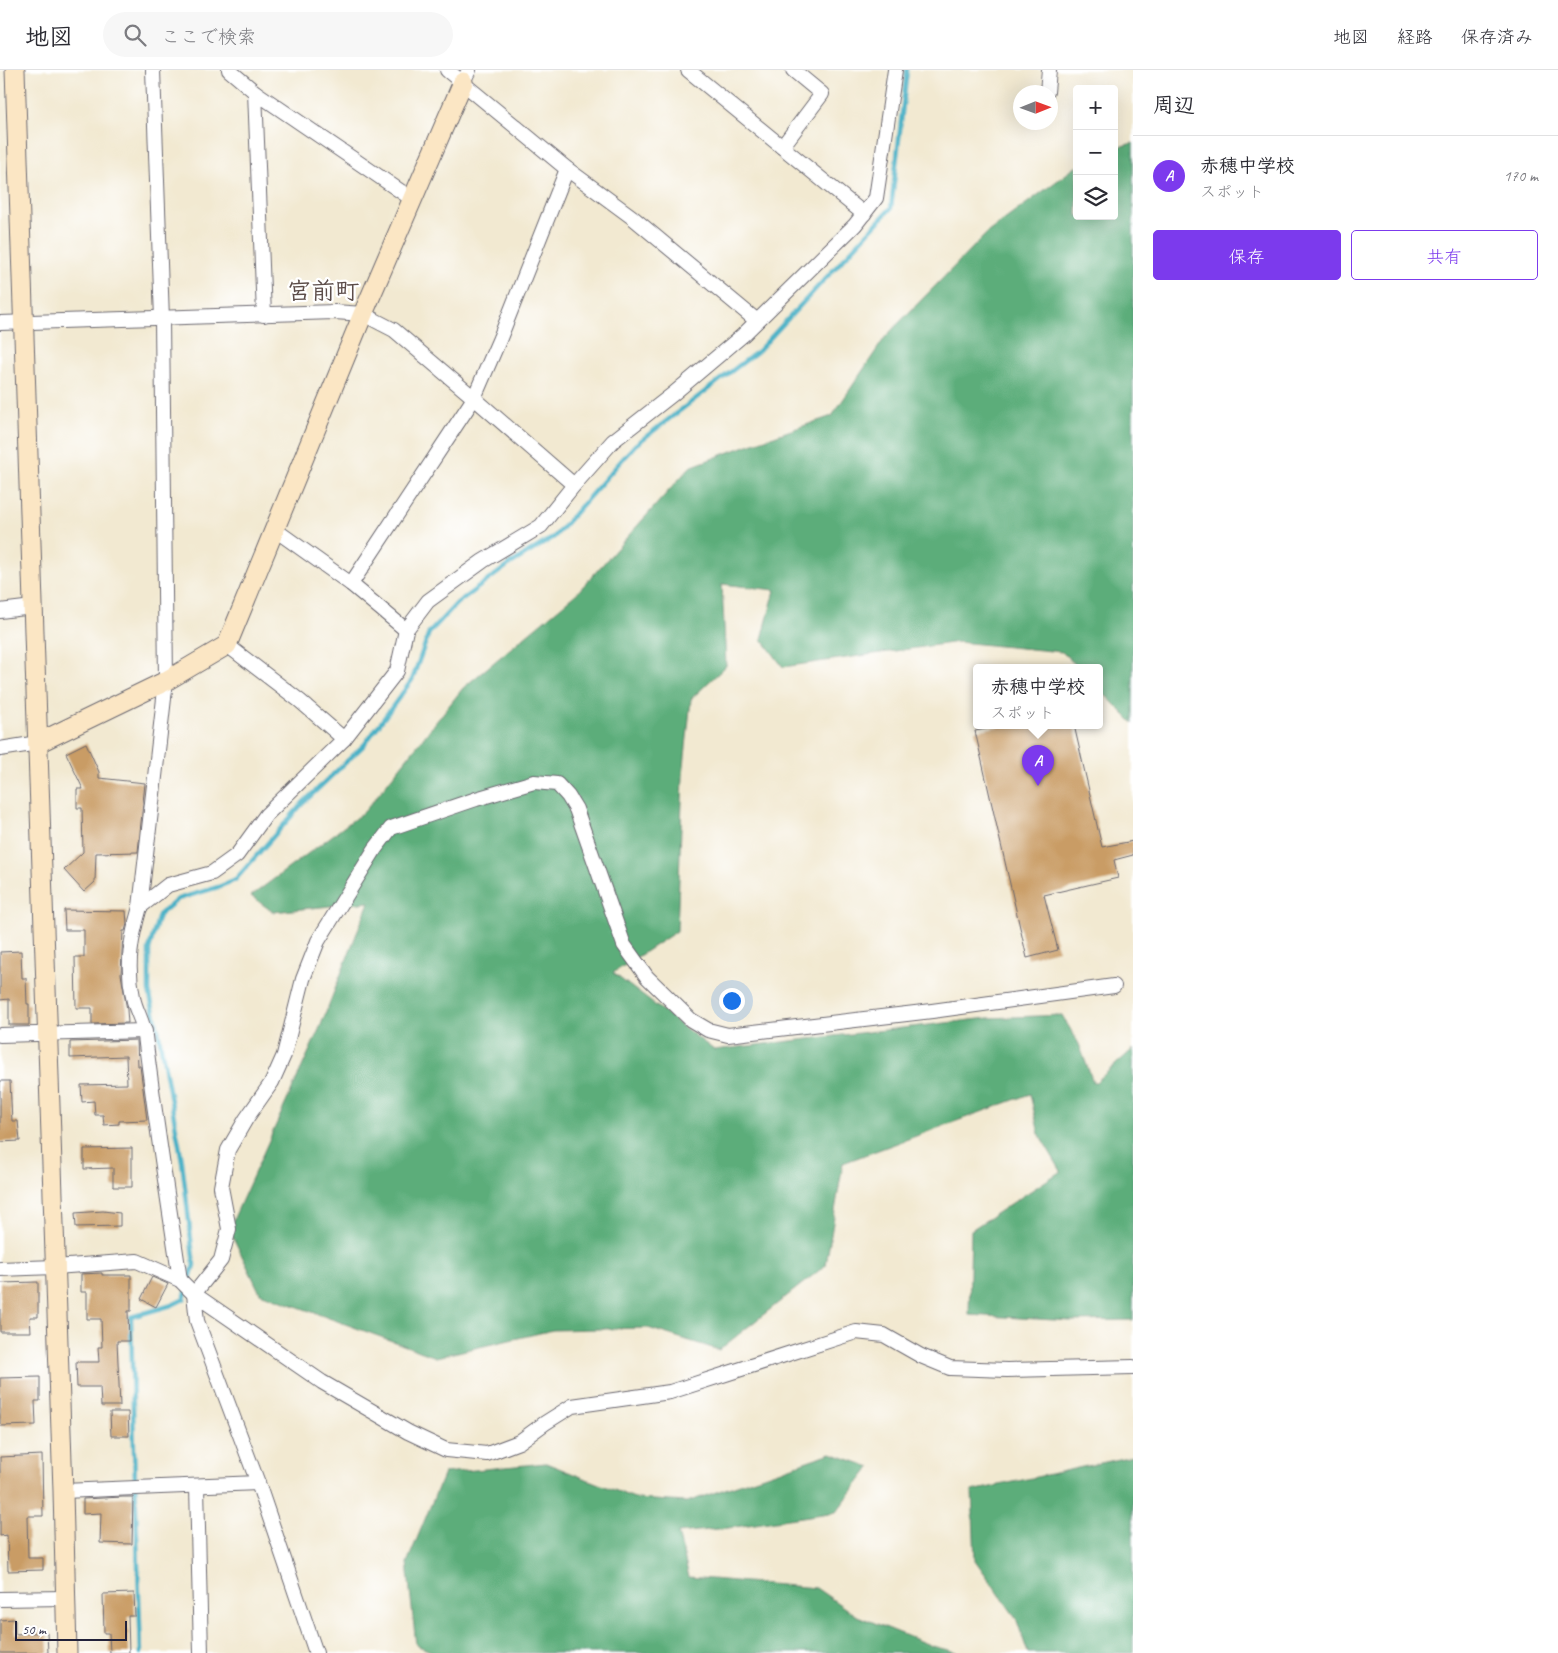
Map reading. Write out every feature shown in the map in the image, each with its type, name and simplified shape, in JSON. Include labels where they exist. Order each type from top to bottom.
[{"type":"street","points":[[15,70],[67,1653]]},
{"type":"street","points":[[153,70],[162,319],[166,681],[140,907],[132,936],[129,966],[133,998],[145,1031],[154,1110],[180,1280]]},
{"type":"street","points":[[229,70],[255,92],[412,200]]},
{"type":"street","points":[[447,70],[466,76],[567,169],[632,217],[757,321]]},
{"type":"street","points":[[688,70],[864,214]]},
{"type":"street","points":[[782,148],[822,94],[793,70]]},
{"type":"street","points":[[140,907],[168,885],[212,873],[237,855],[266,815],[344,738],[397,671],[406,630],[428,601],[483,561],[541,526],[613,441],[673,394],[757,321],[855,225],[876,198],[895,70]]},
{"type":"street","points":[[1048,85],[1049,70]]},
{"type":"street","points":[[0,749],[38,744],[166,681],[227,644],[363,314],[466,76]]},
{"type":"street","points":[[255,92],[264,315]]},
{"type":"street","points":[[352,584],[474,398],[500,338],[567,169]]},
{"type":"street","points":[[0,323],[336,312],[363,314],[394,330],[574,485]]},
{"type":"street","points":[[274,529],[352,584],[406,630]]},
{"type":"street","points":[[0,612],[33,607]]},
{"type":"street","points":[[227,644],[344,738]]},
{"type":"street","points":[[316,1653],[258,1483],[197,1321],[194,1294],[221,1260],[229,1229],[221,1188],[228,1150],[246,1119],[272,1082],[284,1055],[303,979],[318,941],[375,849],[391,828],[476,799],[534,782],[557,784],[576,809],[624,945],[647,977],[691,1020],[708,1030],[728,1035],[924,1012],[1114,986]]},
{"type":"street","points":[[0,1035],[145,1031]]},
{"type":"street","points":[[0,1269],[137,1261],[180,1280],[194,1294],[322,1382],[408,1432],[446,1450],[487,1454],[519,1442],[572,1406],[670,1392],[856,1332],[884,1335],[921,1356],[950,1368],[1007,1370],[1133,1366]]},
{"type":"street","points":[[63,1491],[258,1483]]},
{"type":"street","points":[[197,1486],[201,1653]]},
{"type":"street","points":[[0,1599],[65,1598]]},
{"type":"green space","points":[[1133,143],[1133,723],[1103,693],[1103,664],[1075,664],[1062,652],[958,642],[783,667],[762,639],[775,590],[722,584],[726,666],[691,699],[683,776],[677,931],[613,973],[714,1050],[988,1018],[1062,1015],[1079,1044],[1093,1082],[1096,1082],[1133,1049],[1133,1320],[1071,1321],[969,1315],[971,1230],[1061,1171],[1039,1134],[1030,1094],[843,1163],[826,1265],[719,1350],[648,1328],[553,1330],[436,1357],[260,1293],[229,1229],[321,1025],[369,902],[273,912],[251,896],[365,811],[463,688],[577,593],[690,467],[832,416],[886,336],[988,232],[1073,169],[1073,220],[1118,220],[1118,147]]},
{"type":"green space","points":[[831,1453],[871,1467],[836,1512],[728,1528],[678,1533],[689,1577],[816,1588],[855,1615],[932,1646],[960,1653],[435,1653],[416,1645],[407,1563],[444,1473],[546,1463],[637,1499],[687,1502]]},
{"type":"green space","points":[[1133,1456],[1133,1653],[1028,1653],[1016,1618],[975,1560],[972,1491]]},
{"type":"building","points":[[985,729],[1075,729],[1102,847],[1133,841],[1133,855],[1114,860],[1118,878],[1044,895],[1058,950],[1027,958],[975,731]]},
{"type":"building","points":[[86,743],[99,772],[99,778],[145,783],[138,852],[96,853],[95,882],[84,892],[64,870],[83,852],[82,808],[77,808],[77,789],[83,789],[66,753]]},
{"type":"building","points":[[64,910],[126,911],[127,924],[125,931],[123,931],[121,974],[128,1023],[92,1024],[92,1008],[76,1008],[75,957],[84,957],[84,930],[65,930]]},
{"type":"building","points":[[21,951],[22,978],[26,978],[27,1004],[29,1004],[29,1025],[9,1025],[9,999],[0,1000],[0,952]]},
{"type":"building","points":[[137,1040],[138,1066],[140,1066],[147,1120],[119,1121],[119,1124],[104,1125],[103,1115],[95,1115],[94,1101],[82,1102],[81,1085],[127,1084],[126,1056],[70,1058],[70,1042]]},
{"type":"building","points":[[0,1081],[10,1081],[12,1121],[18,1121],[20,1141],[0,1142]]},
{"type":"building","points":[[132,1148],[132,1187],[113,1187],[113,1168],[84,1169],[84,1149]]},
{"type":"building","points":[[103,1211],[120,1213],[120,1226],[76,1227],[75,1213]]},
{"type":"building","points":[[102,1273],[102,1275],[131,1275],[131,1311],[128,1311],[129,1341],[117,1341],[120,1406],[101,1406],[100,1387],[77,1387],[76,1362],[99,1362],[98,1347],[102,1347],[101,1319],[87,1319],[87,1292],[81,1292],[81,1274]]},
{"type":"building","points":[[152,1277],[168,1284],[156,1307],[141,1299]]},
{"type":"building","points":[[38,1282],[38,1317],[30,1317],[31,1332],[0,1332],[0,1283]]},
{"type":"building","points":[[40,1377],[40,1401],[35,1401],[36,1425],[0,1426],[0,1378]]},
{"type":"building","points":[[110,1412],[128,1412],[129,1436],[111,1436]]},
{"type":"building","points":[[42,1455],[43,1516],[27,1516],[28,1558],[43,1558],[43,1570],[8,1571],[7,1535],[0,1536],[0,1457]]},
{"type":"building","points":[[133,1497],[132,1544],[100,1543],[101,1513],[83,1514],[83,1499]]},
{"type":"building","points":[[134,1593],[135,1616],[128,1616],[129,1653],[110,1653],[109,1633],[104,1633],[103,1594]]},
{"type":"building","points":[[15,1619],[15,1634],[47,1632],[48,1653],[0,1653],[0,1620]]},
{"type":"waterway","points":[[141,1653],[131,1317],[172,1305],[184,1299],[194,1265],[182,1161],[149,991],[149,949],[159,915],[178,899],[235,880],[303,803],[364,745],[412,680],[429,633],[457,603],[510,564],[554,537],[635,445],[758,351],[891,208],[907,70]]},
{"type":"place","name":"赤穂中学校","points":[[1038,786]]},
{"type":"district","name":"宮前町","points":[[323,291]]}]
